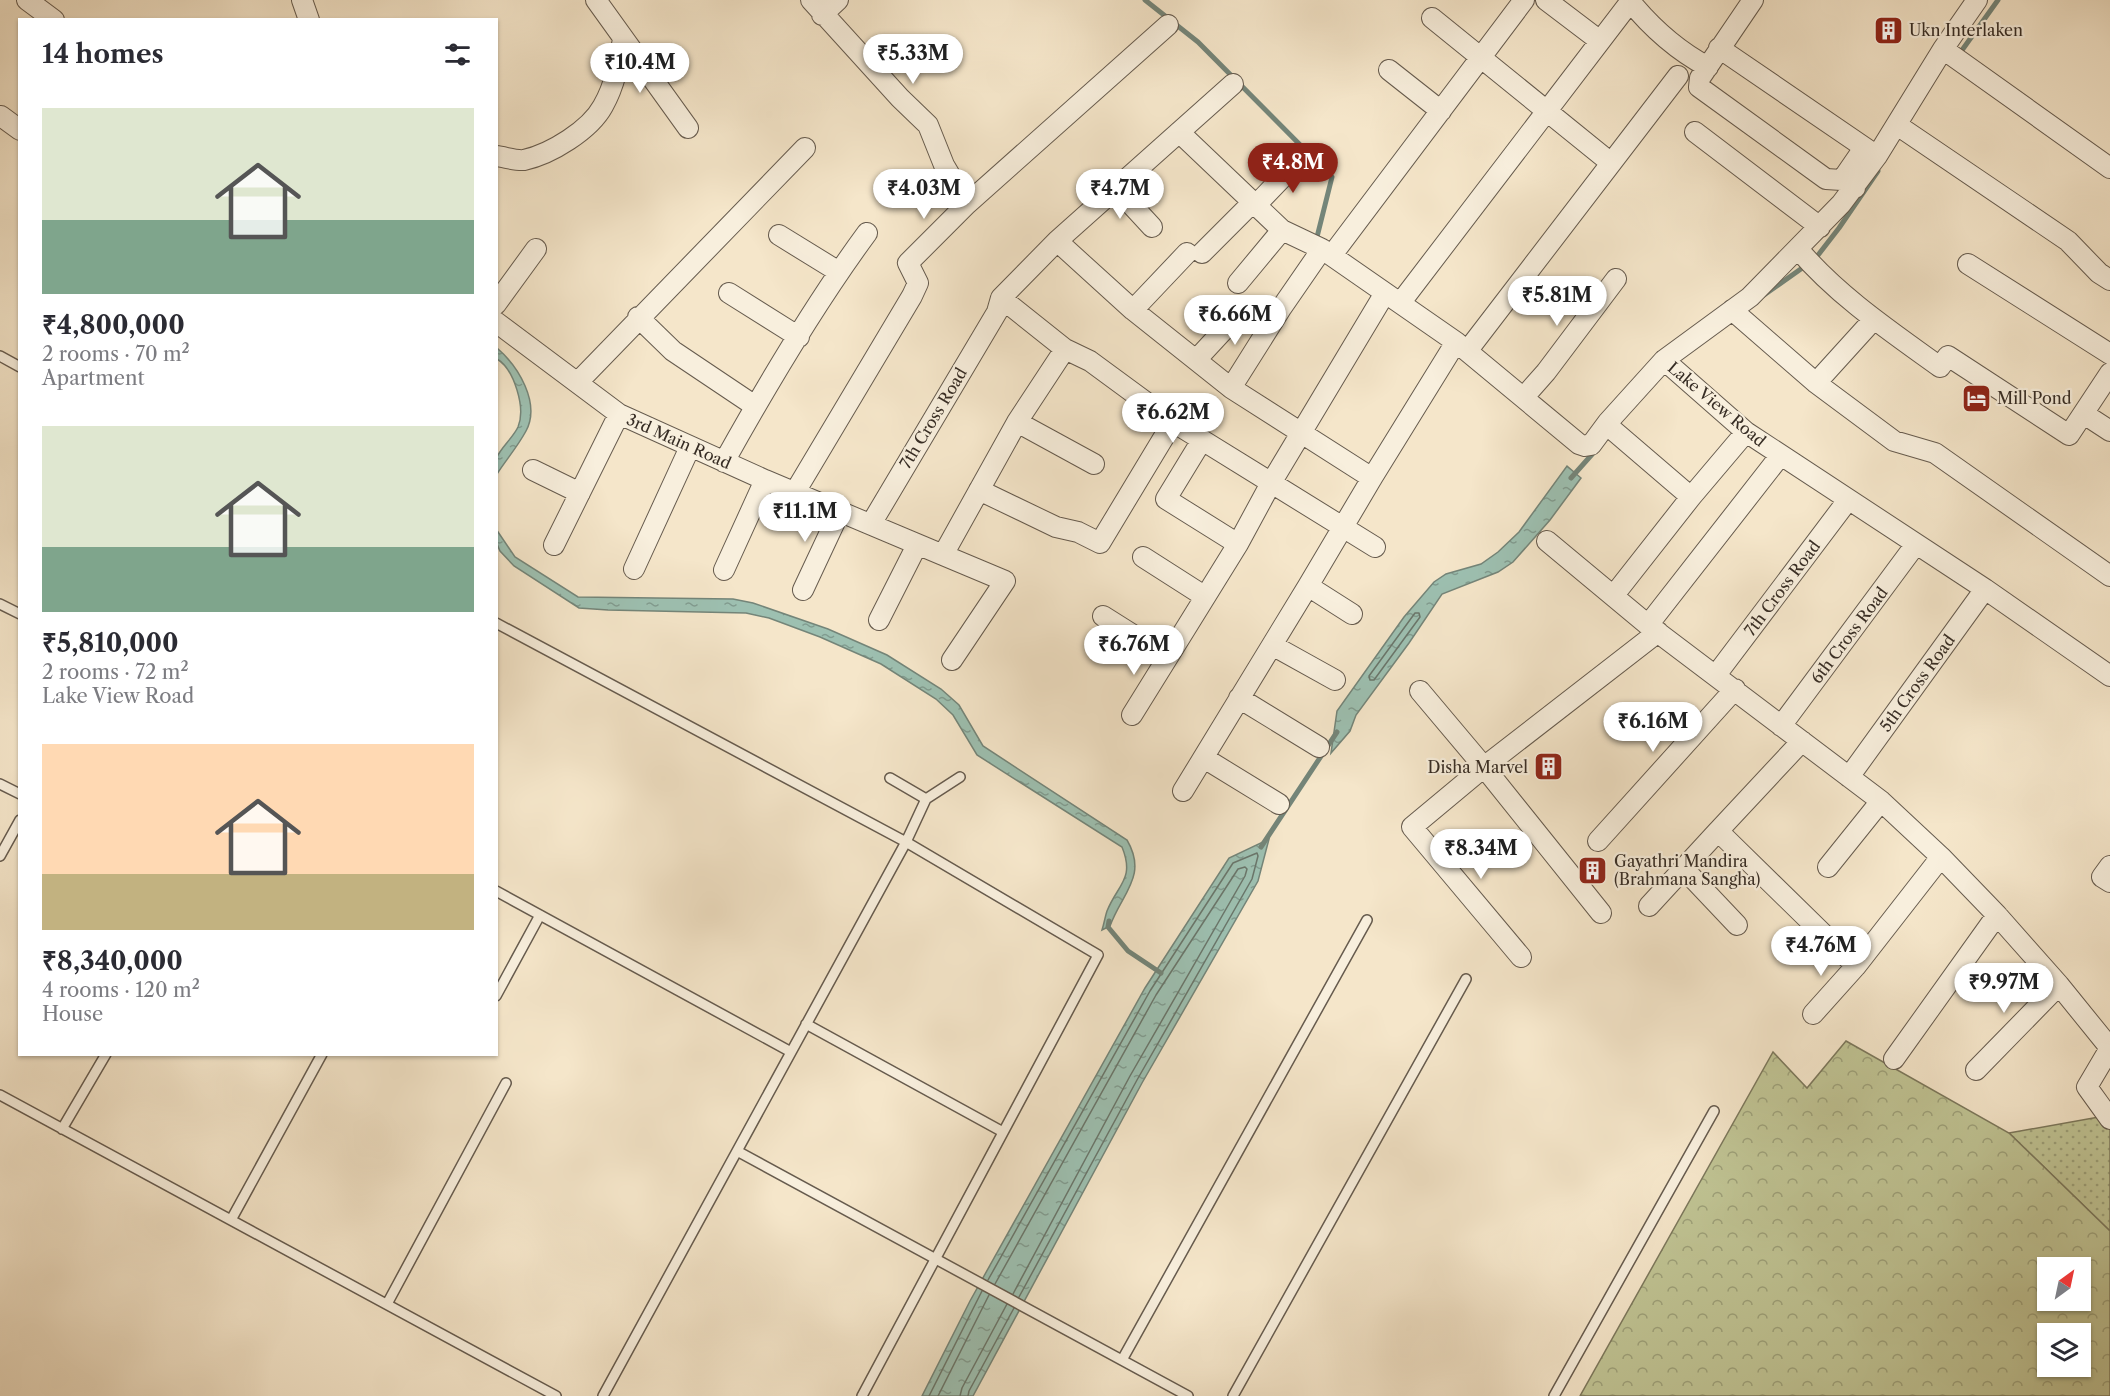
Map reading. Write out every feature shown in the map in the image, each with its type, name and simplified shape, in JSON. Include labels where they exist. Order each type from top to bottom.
[{"type":"street","points":[[27,0],[51,18]]},
{"type":"street","points":[[302,0],[308,18]]},
{"type":"street","points":[[596,0],[688,128]]},
{"type":"street","points":[[838,0],[817,7],[900,98],[928,125],[945,165],[968,204]]},
{"type":"street","points":[[1231,388],[1282,307],[1441,111],[1524,0]]},
{"type":"street","points":[[1546,0],[1600,41]]},
{"type":"street","points":[[1753,0],[1700,78],[1699,87],[1826,179],[1848,184]]},
{"type":"street","points":[[1719,48],[1870,152],[1897,125],[1943,49],[1977,0]]},
{"type":"street","points":[[1132,715],[1238,544],[1301,433],[1393,298],[1547,111],[1628,3],[1688,56],[1707,67]]},
{"type":"street","points":[[1432,18],[1611,163]]},
{"type":"street","points":[[795,492],[912,296],[918,283],[908,263],[968,204],[1168,25]]},
{"type":"street","points":[[498,156],[522,160],[563,144],[585,126],[603,108],[615,79],[623,39]]},
{"type":"street","points":[[1943,49],[2110,168]]},
{"type":"street","points":[[1389,70],[1441,111]]},
{"type":"street","points":[[1183,791],[1371,478],[1462,346],[1611,163],[1678,76]]},
{"type":"street","name":"7th Cross Road","points":[[871,525],[999,305],[1057,241],[1233,84]]},
{"type":"street","points":[[1,116],[18,129]]},
{"type":"street","points":[[1897,125],[2068,241],[2099,273],[2110,280]]},
{"type":"street","points":[[1179,132],[1282,230],[1327,252],[1462,346],[1579,444],[1591,445],[1664,360]]},
{"type":"street","points":[[1695,132],[1820,227]]},
{"type":"street","points":[[578,382],[638,317],[805,148]]},
{"type":"street","name":"Lake View Road","points":[[1870,152],[1820,227],[1805,257],[1664,360],[1746,432],[1985,589],[2110,676]]},
{"type":"street","points":[[1133,310],[1194,253],[1254,205],[1304,155]]},
{"type":"street","points":[[1116,188],[1152,227]]},
{"type":"street","points":[[1238,283],[1282,230]]},
{"type":"street","points":[[724,462],[755,406],[839,272],[867,233]]},
{"type":"street","points":[[779,235],[839,272]]},
{"type":"street","points":[[1057,241],[1133,310],[1231,388],[1371,478]]},
{"type":"street","points":[[498,301],[536,249]]},
{"type":"street","points":[[1805,257],[1874,319],[1940,367],[1948,356],[2069,435],[2110,373]]},
{"type":"street","points":[[1968,264],[2110,354]]},
{"type":"street","points":[[1524,397],[1546,372],[1616,279]]},
{"type":"street","points":[[729,293],[799,338]]},
{"type":"street","points":[[999,305],[1065,349],[1090,361],[1173,422],[1376,547]]},
{"type":"street","points":[[1196,360],[1246,306]]},
{"type":"street","points":[[1732,310],[1816,383],[1894,441],[1935,453],[2110,576]]},
{"type":"street","points":[[638,317],[673,351],[755,406]]},
{"type":"street","points":[[1816,383],[1874,319]]},
{"type":"street","name":"3rd Main Road","points":[[498,323],[619,414],[765,480],[1005,581],[952,660]]},
{"type":"street","points":[[943,555],[1017,422],[1065,349]]},
{"type":"street","points":[[554,545],[619,414]]},
{"type":"street","points":[[2085,414],[2110,431]]},
{"type":"street","points":[[1017,422],[1094,464]]},
{"type":"street","points":[[979,490],[1056,527],[1078,532],[1100,543],[1173,422]]},
{"type":"street","points":[[1614,431],[1691,497]]},
{"type":"street","points":[[1614,596],[1691,497],[1746,432]]},
{"type":"street","points":[[1202,440],[1166,500],[1238,544]]},
{"type":"street","points":[[634,569],[690,447]]},
{"type":"street","points":[[1521,957],[1413,827],[1653,628],[1780,456]]},
{"type":"street","points":[[533,470],[580,493]]},
{"type":"street","points":[[724,570],[765,480]]},
{"type":"street","name":"7th Cross Road","points":[[1716,675],[1848,500]]},
{"type":"street","points":[[803,590],[840,511]]},
{"type":"street","points":[[1547,541],[1653,628],[1881,801],[1941,857],[1997,915],[2059,985],[2110,1048],[2087,1088],[2110,1119]]},
{"type":"street","name":"6th Cross Road","points":[[1781,726],[1916,544]]},
{"type":"street","points":[[879,621],[917,545]]},
{"type":"street","points":[[1143,557],[1204,596]]},
{"type":"street","points":[[1308,586],[1352,614]]},
{"type":"street","name":"5th Cross Road","points":[[1849,777],[1985,589]]},
{"type":"street","points":[[1102,616],[1168,657]]},
{"type":"street","points":[[1272,645],[1335,680]]},
{"type":"street","points":[[1598,842],[1735,689]]},
{"type":"street","points":[[1419,691],[1484,767],[1600,913]]},
{"type":"street","points":[[1239,698],[1319,747]]},
{"type":"street","points":[[1649,906],[1802,741]]},
{"type":"street","points":[[1204,758],[1279,804]]},
{"type":"street","points":[[1828,867],[1881,801]]},
{"type":"street","points":[[1718,831],[1856,966]]},
{"type":"street","points":[[1813,1014],[1856,966],[1941,857]]},
{"type":"street","points":[[2110,866],[2102,877],[2110,882]]},
{"type":"street","points":[[1684,869],[1737,925]]},
{"type":"street","points":[[1894,1059],[1997,915]]},
{"type":"street","points":[[1976,1070],[2059,985]]},
{"type":"lane","points":[[0,356],[18,366]]},
{"type":"lane","points":[[0,604],[18,613]]},
{"type":"lane","points":[[498,624],[906,842],[1098,955],[862,1396]]},
{"type":"lane","points":[[603,1396],[906,842],[926,798],[960,777]]},
{"type":"lane","points":[[890,778],[926,798]]},
{"type":"lane","points":[[0,784],[18,793]]},
{"type":"lane","points":[[0,856],[18,824]]},
{"type":"lane","points":[[498,892],[791,1052]]},
{"type":"lane","points":[[498,992],[540,915]]},
{"type":"lane","points":[[1122,1360],[1367,920]]},
{"type":"lane","points":[[1233,1396],[1466,979]]},
{"type":"lane","points":[[806,1024],[1003,1132]]},
{"type":"lane","points":[[62,1129],[105,1056]]},
{"type":"lane","points":[[231,1220],[321,1056]]},
{"type":"lane","points":[[387,1304],[506,1083]]},
{"type":"lane","points":[[0,1095],[556,1396]]},
{"type":"lane","points":[[1554,1396],[1714,1111]]},
{"type":"lane","points":[[737,1150],[1188,1396]]},
{"type":"green space","points":[[1846,1041],[2009,1133],[2110,1231],[2110,1396],[1580,1396],[1773,1052],[1807,1088]]},
{"type":"green space","points":[[2110,1115],[2110,1231],[2009,1133]]},
{"type":"water","points":[[498,349],[519,375],[529,397],[531,409],[526,431],[498,473],[498,455],[518,427],[520,419],[517,390],[509,371],[498,360]]},
{"type":"water","points":[[1567,466],[1581,478],[1550,520],[1513,562],[1498,572],[1442,594],[1356,715],[1350,731],[1331,753],[1337,711],[1404,617],[1434,582],[1446,574],[1481,564],[1498,552],[1519,532]]},
{"type":"water","points":[[498,532],[515,557],[578,597],[733,599],[753,603],[828,629],[887,655],[941,689],[959,705],[983,746],[1127,840],[1133,853],[1134,874],[1110,926],[1102,930],[1107,911],[1126,874],[1126,858],[1122,847],[977,755],[953,715],[936,699],[881,664],[820,637],[769,618],[746,613],[579,608],[514,566],[500,551]]},
{"type":"water","points":[[1269,839],[1258,881],[1142,1083],[973,1396],[922,1396],[970,1301],[1145,988],[1229,858]]},
{"type":"waterway","points":[[1145,0],[1198,42],[1332,177],[1317,237]]},
{"type":"waterway","points":[[1960,53],[1998,0]]},
{"type":"waterway","points":[[1764,295],[1815,259],[1878,171]]},
{"type":"waterway","points":[[1571,478],[1595,451]]},
{"type":"waterway","points":[[1261,847],[1337,732]]},
{"type":"waterway","points":[[1109,921],[1108,927],[1128,951],[1161,973]]},
{"type":"place","name":"Ukn Interlaken","points":[[1888,30]]},
{"type":"place","name":"Mill Pond","points":[[1976,398]]},
{"type":"place","name":"Disha Marvel","points":[[1549,767]]},
{"type":"place","name":"Gayathri Mandira (Brahmana Sangha)","points":[[1593,870]]}]
